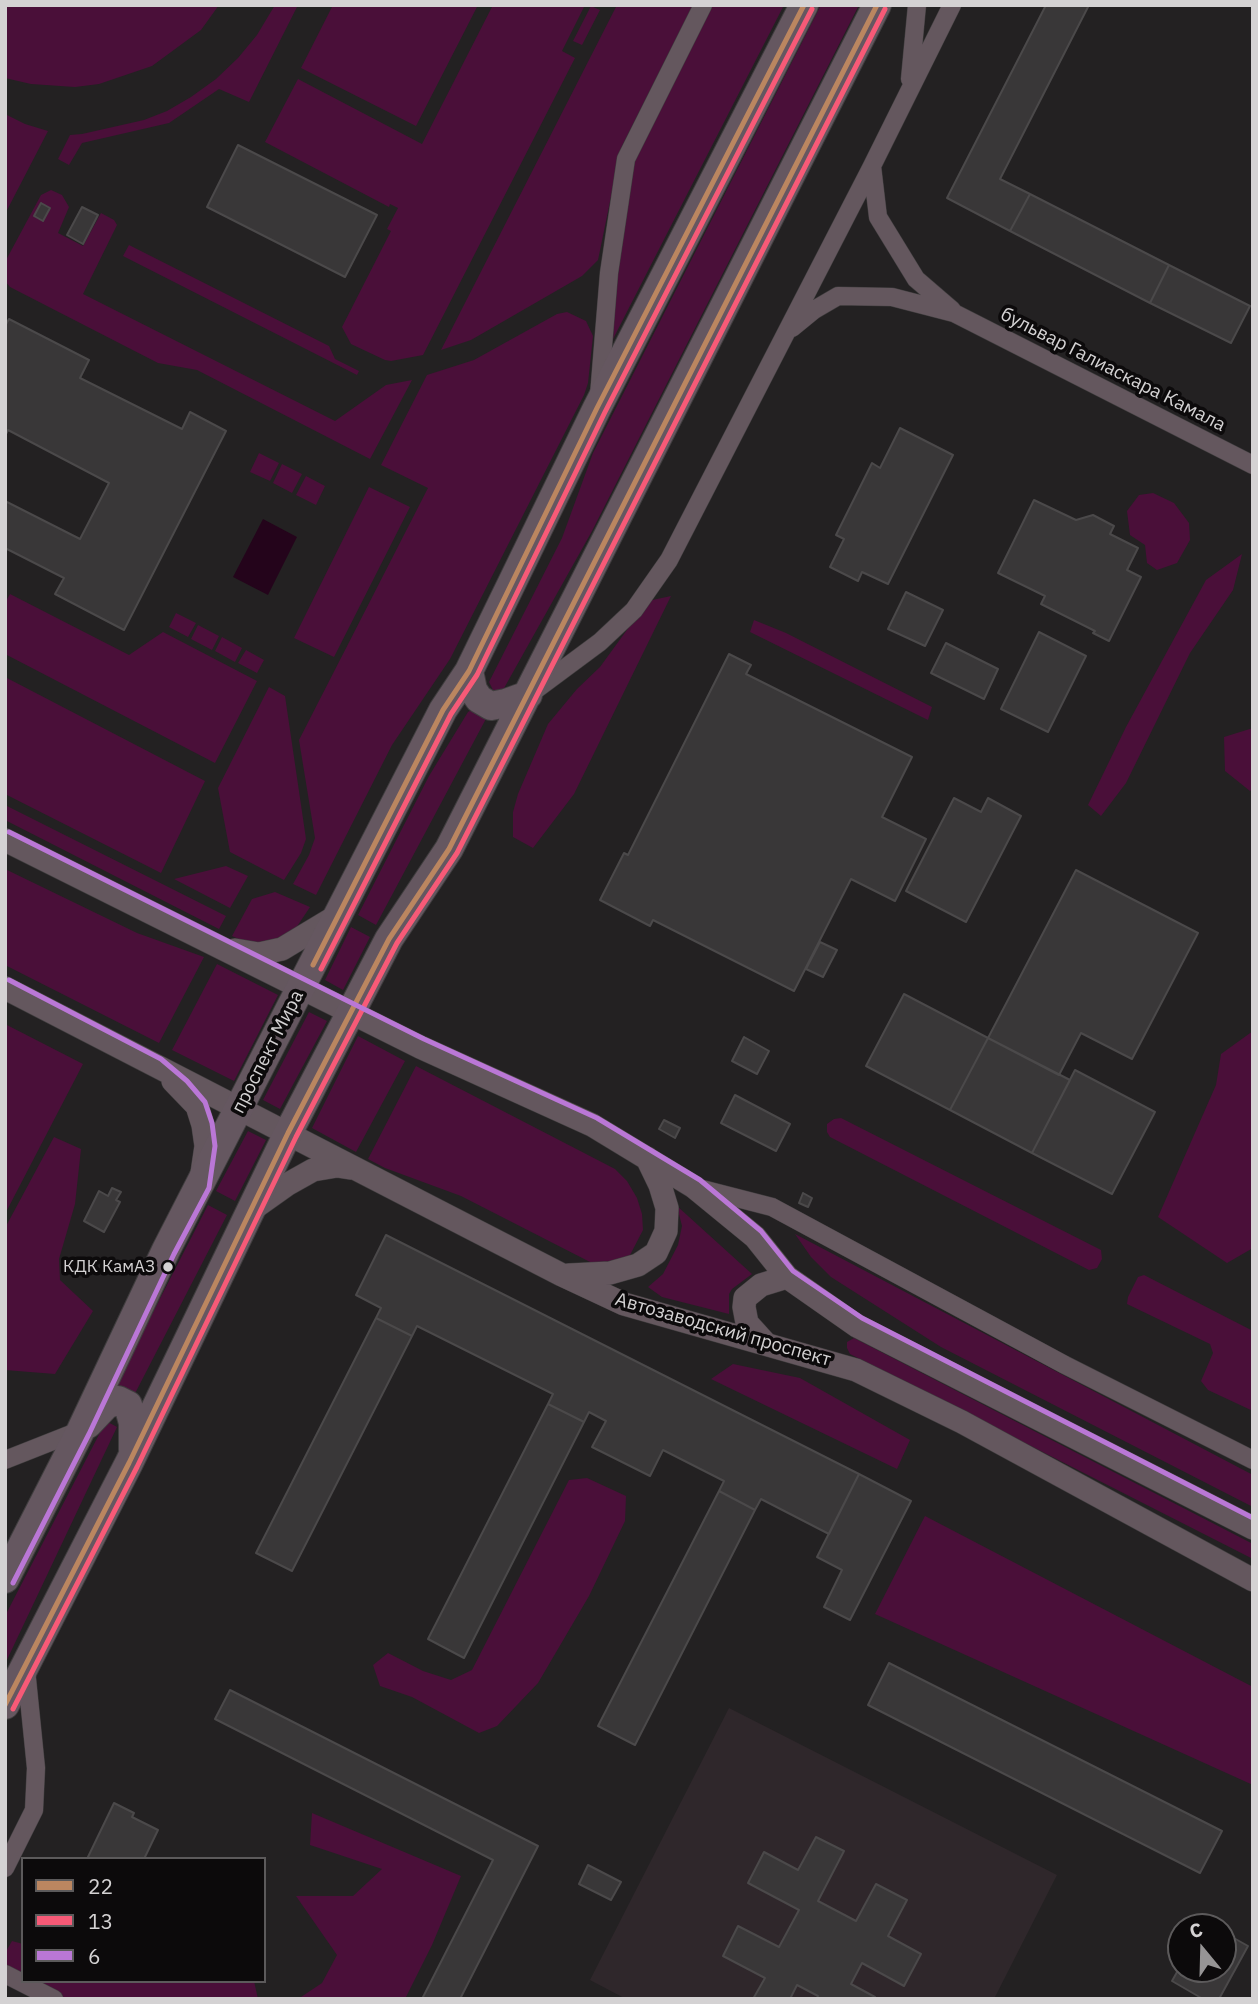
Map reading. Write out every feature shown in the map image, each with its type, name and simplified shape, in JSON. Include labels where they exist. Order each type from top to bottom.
[{"type":"main road","name":"проспект Мира","points":[[5,1579],[81,1430],[166,1250],[443,710],[469,671],[597,408],[804,5]]},
{"type":"main road","points":[[5,1705],[133,1453],[288,1133],[389,939],[449,849],[877,5]]},
{"type":"main road","points":[[469,671],[473,690],[479,699],[491,705],[528,695]]},
{"type":"main road","points":[[81,1430],[106,1405],[118,1400],[128,1405],[133,1423],[133,1453]]},
{"type":"street","points":[[597,408],[609,273],[626,159],[703,5]]},
{"type":"street","points":[[909,90],[917,5]]},
{"type":"street","points":[[528,695],[600,642],[634,610],[669,560],[952,5]]},
{"type":"street","points":[[872,166],[878,217],[916,278],[954,313]]},
{"type":"street","points":[[787,333],[814,310],[838,296],[892,297],[954,313]]},
{"type":"street","name":"бульвар Галиаскара Камала","points":[[954,313],[1253,465]]},
{"type":"street","points":[[5,840],[449,1061],[592,1125],[694,1187],[755,1237],[788,1277],[858,1326],[1253,1528]]},
{"type":"street","points":[[218,947],[259,954],[282,950],[340,914]]},
{"type":"street","name":"Автозаводский проспект","points":[[5,988],[562,1275],[624,1304],[845,1366],[883,1382],[1253,1580]]},
{"type":"street","points":[[155,1066],[197,1106],[206,1146],[201,1185]]},
{"type":"street","points":[[562,1275],[610,1273],[638,1265],[656,1253],[666,1231],[667,1208],[660,1185],[645,1156]]},
{"type":"street","points":[[250,1210],[313,1170],[337,1166],[356,1169]]},
{"type":"street","points":[[694,1187],[772,1207],[1065,1365],[1253,1460]]},
{"type":"street","points":[[767,1344],[747,1323],[745,1298],[761,1285],[788,1277]]},
{"type":"street","points":[[5,1460],[81,1430]]},
{"type":"street","points":[[5,1868],[34,1810],[36,1768],[25,1665]]},
{"type":"street","points":[[5,1974],[21,1982]]},
{"type":"street","points":[[23,1983],[54,1999]]},
{"type":"shaded area","points":[[5,5],[219,5],[201,30],[152,66],[99,84],[75,87],[31,84],[5,78]]},
{"type":"shaded area","points":[[275,5],[298,5],[249,102],[219,89],[169,123],[82,143],[69,165],[58,159],[70,135],[144,120],[191,97],[216,79],[238,58],[257,35]]},
{"type":"shaded area","points":[[333,5],[478,5],[416,126],[301,68]]},
{"type":"shaded area","points":[[493,5],[585,5],[562,51],[575,58],[423,355],[385,360],[351,344],[342,327],[391,231],[387,229],[398,208],[390,204],[389,207],[265,142],[298,79],[422,144]]},
{"type":"shaded area","points":[[617,5],[693,5],[621,148],[598,260],[582,276],[471,340],[441,350]]},
{"type":"shaded area","points":[[712,5],[784,5],[613,339],[623,226],[634,161]]},
{"type":"shaded area","points":[[821,5],[859,5],[592,531],[503,690],[493,690],[489,682],[562,538],[593,453]]},
{"type":"shaded area","points":[[591,6],[600,10],[582,45],[573,41]]},
{"type":"shaded area","points":[[5,114],[48,131],[5,214]]},
{"type":"shaded area","points":[[51,190],[62,195],[69,207],[58,233],[83,246],[101,213],[114,220],[117,225],[83,294],[335,421],[386,385],[412,380],[370,459],[197,370],[158,363],[10,287],[5,281],[5,262],[41,195]]},
{"type":"shaded area","points":[[129,245],[329,346],[335,359],[359,371],[357,375],[123,256]]},
{"type":"shaded area","points":[[567,312],[586,321],[593,336],[588,383],[584,395],[450,659],[392,745],[316,895],[293,884],[315,838],[299,740],[428,488],[381,465],[427,375],[474,360],[557,314]]},
{"type":"shaded area","points":[[259,453],[279,463],[270,481],[250,472]]},
{"type":"shaded area","points":[[282,464],[302,474],[292,493],[273,483]]},
{"type":"shaded area","points":[[306,476],[325,486],[316,505],[296,495]]},
{"type":"shaded area","points":[[369,487],[410,507],[334,657],[294,638]]},
{"type":"shaded area","points":[[1153,493],[1174,503],[1189,523],[1190,540],[1177,563],[1157,570],[1147,563],[1145,545],[1130,535],[1127,511],[1139,495]]},
{"type":"shaded area","points":[[263,519],[297,537],[268,595],[233,577]]},
{"type":"shaded area","points":[[1242,554],[1233,590],[1190,653],[1126,783],[1101,816],[1088,805],[1126,727],[1206,580]]},
{"type":"shaded area","points":[[10,594],[129,655],[163,632],[257,681],[215,763],[5,654],[5,603]]},
{"type":"shaded area","points":[[671,596],[574,794],[533,848],[513,837],[513,812],[518,794],[548,724],[577,689],[600,667],[648,601]]},
{"type":"shaded area","points":[[176,613],[196,623],[188,637],[169,627]]},
{"type":"shaded area","points":[[754,620],[786,633],[932,707],[928,720],[750,632]]},
{"type":"shaded area","points":[[198,625],[219,636],[212,650],[191,639]]},
{"type":"shaded area","points":[[222,637],[242,648],[235,662],[215,651]]},
{"type":"shaded area","points":[[246,650],[264,660],[257,673],[238,663]]},
{"type":"shaded area","points":[[5,677],[205,781],[161,873],[5,794]]},
{"type":"shaded area","points":[[269,687],[285,696],[306,839],[301,853],[284,880],[230,852],[218,788]]},
{"type":"shaded area","points":[[473,709],[488,715],[376,925],[358,915],[429,776],[468,712]]},
{"type":"shaded area","points":[[1253,728],[1253,788],[1250,791],[1225,771],[1224,737]]},
{"type":"shaded area","points":[[5,805],[226,916],[219,929],[5,820]]},
{"type":"shaded area","points":[[226,866],[248,876],[230,908],[174,879]]},
{"type":"shaded area","points":[[5,869],[137,933],[204,957],[159,1043],[5,965]]},
{"type":"shaded area","points":[[275,892],[310,907],[290,937],[252,945],[232,936],[252,899]]},
{"type":"shaded area","points":[[351,927],[370,937],[343,990],[325,980]]},
{"type":"shaded area","points":[[217,964],[278,995],[234,1081],[172,1050]]},
{"type":"shaded area","points":[[309,1012],[327,1021],[280,1109],[263,1100]]},
{"type":"shaded area","points":[[5,1024],[83,1064],[5,1214]]},
{"type":"shaded area","points":[[1253,1031],[1253,1248],[1227,1263],[1158,1217],[1216,1085],[1221,1054]]},
{"type":"shaded area","points":[[358,1036],[405,1061],[356,1152],[312,1128]]},
{"type":"shaded area","points":[[416,1066],[615,1169],[627,1181],[642,1214],[643,1230],[630,1255],[619,1261],[592,1263],[461,1196],[368,1159]]},
{"type":"shaded area","points":[[841,1118],[1101,1250],[1102,1259],[1097,1268],[1089,1270],[830,1137],[827,1124]]},
{"type":"shaded area","points":[[248,1131],[266,1140],[235,1201],[216,1191]]},
{"type":"shaded area","points":[[54,1137],[81,1149],[75,1204],[59,1259],[60,1280],[93,1311],[55,1374],[5,1370],[5,1228]]},
{"type":"shaded area","points":[[208,1205],[227,1215],[128,1407],[109,1398]]},
{"type":"shaded area","points":[[677,1206],[752,1274],[729,1294],[729,1314],[662,1297],[648,1287],[663,1274],[678,1245],[682,1226]]},
{"type":"shaded area","points":[[795,1234],[1253,1475],[1253,1507],[941,1347],[831,1277],[811,1257]]},
{"type":"shaded area","points":[[1144,1275],[1253,1331],[1253,1411],[1208,1390],[1201,1381],[1213,1353],[1210,1344],[1127,1304],[1138,1277]]},
{"type":"shaded area","points":[[854,1338],[1253,1544],[1253,1559],[850,1354],[847,1342]]},
{"type":"shaded area","points":[[733,1364],[800,1378],[910,1440],[897,1469],[711,1379]]},
{"type":"shaded area","points":[[106,1421],[117,1427],[5,1664],[5,1616]]},
{"type":"shaded area","points":[[587,1478],[626,1496],[625,1521],[589,1596],[538,1683],[497,1726],[479,1733],[412,1697],[380,1686],[373,1665],[388,1653],[423,1671],[451,1680],[472,1670],[569,1480]]},
{"type":"shaded area","points":[[925,1516],[1253,1687],[1253,1785],[875,1614]]},
{"type":"shaded area","points":[[729,1708],[1057,1875],[994,1999],[626,1999],[590,1980]]},
{"type":"shaded area","points":[[312,1813],[461,1876],[432,1945],[405,1999],[298,1999],[322,1983],[337,1955],[296,1896],[353,1896],[382,1869],[310,1845]]},
{"type":"shaded area","points":[[12,1941],[21,1943],[21,1983],[254,1983],[258,1999],[50,1999],[5,1981],[5,1953]]},
{"type":"building","points":[[1046,5],[1089,5],[1000,179],[1030,194],[1010,231],[947,198]]},
{"type":"building","points":[[238,145],[377,215],[345,277],[207,207]]},
{"type":"building","points":[[1030,194],[1169,265],[1150,303],[1010,231]]},
{"type":"building","points":[[41,203],[50,208],[43,221],[34,216]]},
{"type":"building","points":[[82,207],[98,215],[83,244],[67,235]]},
{"type":"building","points":[[1169,265],[1250,306],[1231,343],[1150,303]]},
{"type":"building","points":[[9,319],[89,360],[80,378],[182,429],[190,412],[226,431],[124,630],[55,594],[64,578],[5,548],[5,501],[80,539],[109,483],[8,430],[5,436],[5,326]]},
{"type":"building","points":[[900,428],[953,455],[888,584],[862,572],[858,581],[830,567],[844,539],[836,535],[872,463],[880,468]]},
{"type":"building","points":[[1034,500],[1076,520],[1093,515],[1114,526],[1110,534],[1138,548],[1127,570],[1141,577],[1109,641],[1041,604],[1045,596],[998,573]]},
{"type":"building","points":[[906,592],[943,610],[925,646],[888,629]]},
{"type":"building","points":[[1039,632],[1086,656],[1048,732],[1001,709]]},
{"type":"building","points":[[946,643],[998,669],[984,699],[931,673]]},
{"type":"building","points":[[729,654],[751,665],[746,674],[912,757],[882,817],[926,839],[895,901],[851,879],[794,991],[653,920],[650,926],[600,900],[624,853],[628,855]]},
{"type":"building","points":[[954,798],[981,812],[988,798],[1021,816],[966,922],[906,891]]},
{"type":"building","points":[[1076,870],[1198,933],[1132,1059],[1081,1033],[1059,1075],[988,1038]]},
{"type":"building","points":[[820,942],[837,950],[823,977],[806,969]]},
{"type":"building","points":[[904,994],[988,1038],[950,1110],[866,1066]]},
{"type":"building","points":[[744,1037],[769,1051],[757,1074],[732,1061]]},
{"type":"building","points":[[988,1038],[1070,1080],[1032,1153],[950,1110]]},
{"type":"building","points":[[1075,1070],[1155,1112],[1112,1194],[1032,1153]]},
{"type":"building","points":[[735,1095],[790,1124],[776,1151],[721,1123]]},
{"type":"building","points":[[664,1120],[680,1128],[675,1138],[659,1129]]},
{"type":"building","points":[[112,1188],[121,1192],[116,1200],[120,1202],[104,1232],[84,1221],[99,1191],[108,1196]]},
{"type":"building","points":[[803,1193],[812,1198],[808,1207],[799,1203]]},
{"type":"building","points":[[386,1235],[859,1474],[829,1534],[761,1499],[755,1510],[719,1491],[724,1481],[663,1450],[650,1476],[592,1447],[606,1421],[589,1412],[584,1422],[548,1404],[553,1394],[417,1326],[412,1336],[376,1318],[381,1308],[356,1295]]},
{"type":"building","points":[[376,1318],[412,1336],[292,1571],[256,1553]]},
{"type":"building","points":[[548,1404],[584,1422],[464,1658],[428,1639]]},
{"type":"building","points":[[859,1474],[911,1501],[850,1620],[824,1607],[842,1570],[817,1557]]},
{"type":"building","points":[[719,1491],[755,1510],[635,1745],[598,1726]]},
{"type":"building","points":[[889,1663],[1222,1831],[1200,1873],[868,1705]]},
{"type":"building","points":[[230,1690],[538,1846],[460,1999],[422,1999],[493,1860],[215,1719]]},
{"type":"building","points":[[114,1803],[134,1813],[132,1817],[158,1830],[145,1857],[88,1857]]},
{"type":"building","points":[[816,1837],[844,1851],[818,1901],[856,1921],[876,1884],[907,1900],[888,1936],[921,1954],[904,1986],[862,1963],[851,1984],[875,1999],[817,1999],[818,1996],[797,1985],[790,1999],[753,1999],[765,1978],[723,1956],[738,1926],[779,1947],[799,1910],[748,1883],[764,1852],[798,1870]]},
{"type":"building","points":[[588,1865],[621,1882],[611,1900],[579,1884]]},
{"type":"building","points":[[1237,1940],[1248,1946],[1237,1966]]},
{"type":"building","points":[[1175,1983],[1228,1983],[1219,1999],[1203,1999]]},
{"type":"transit line","name":"22","points":[[313,965],[443,710],[469,671],[597,408],[804,5]]},
{"type":"transit line","name":"22","points":[[5,1705],[129,1463],[288,1133],[389,939],[449,849],[877,5]]},
{"type":"transit line","name":"13","points":[[321,969],[451,714],[477,675],[605,412],[812,9]]},
{"type":"transit line","name":"13","points":[[13,1709],[137,1467],[296,1137],[397,943],[457,853],[885,9]]},
{"type":"transit line","name":"6","points":[[9,832],[424,1039],[597,1118],[700,1180],[761,1231],[793,1271],[862,1318],[1253,1518]]},
{"type":"transit line","name":"6","points":[[9,980],[161,1059],[187,1081],[205,1102],[212,1123],[215,1146],[209,1188],[13,1583]]},
{"type":"place","name":"КДК КамАЗ","points":[[168,1267]]}]
